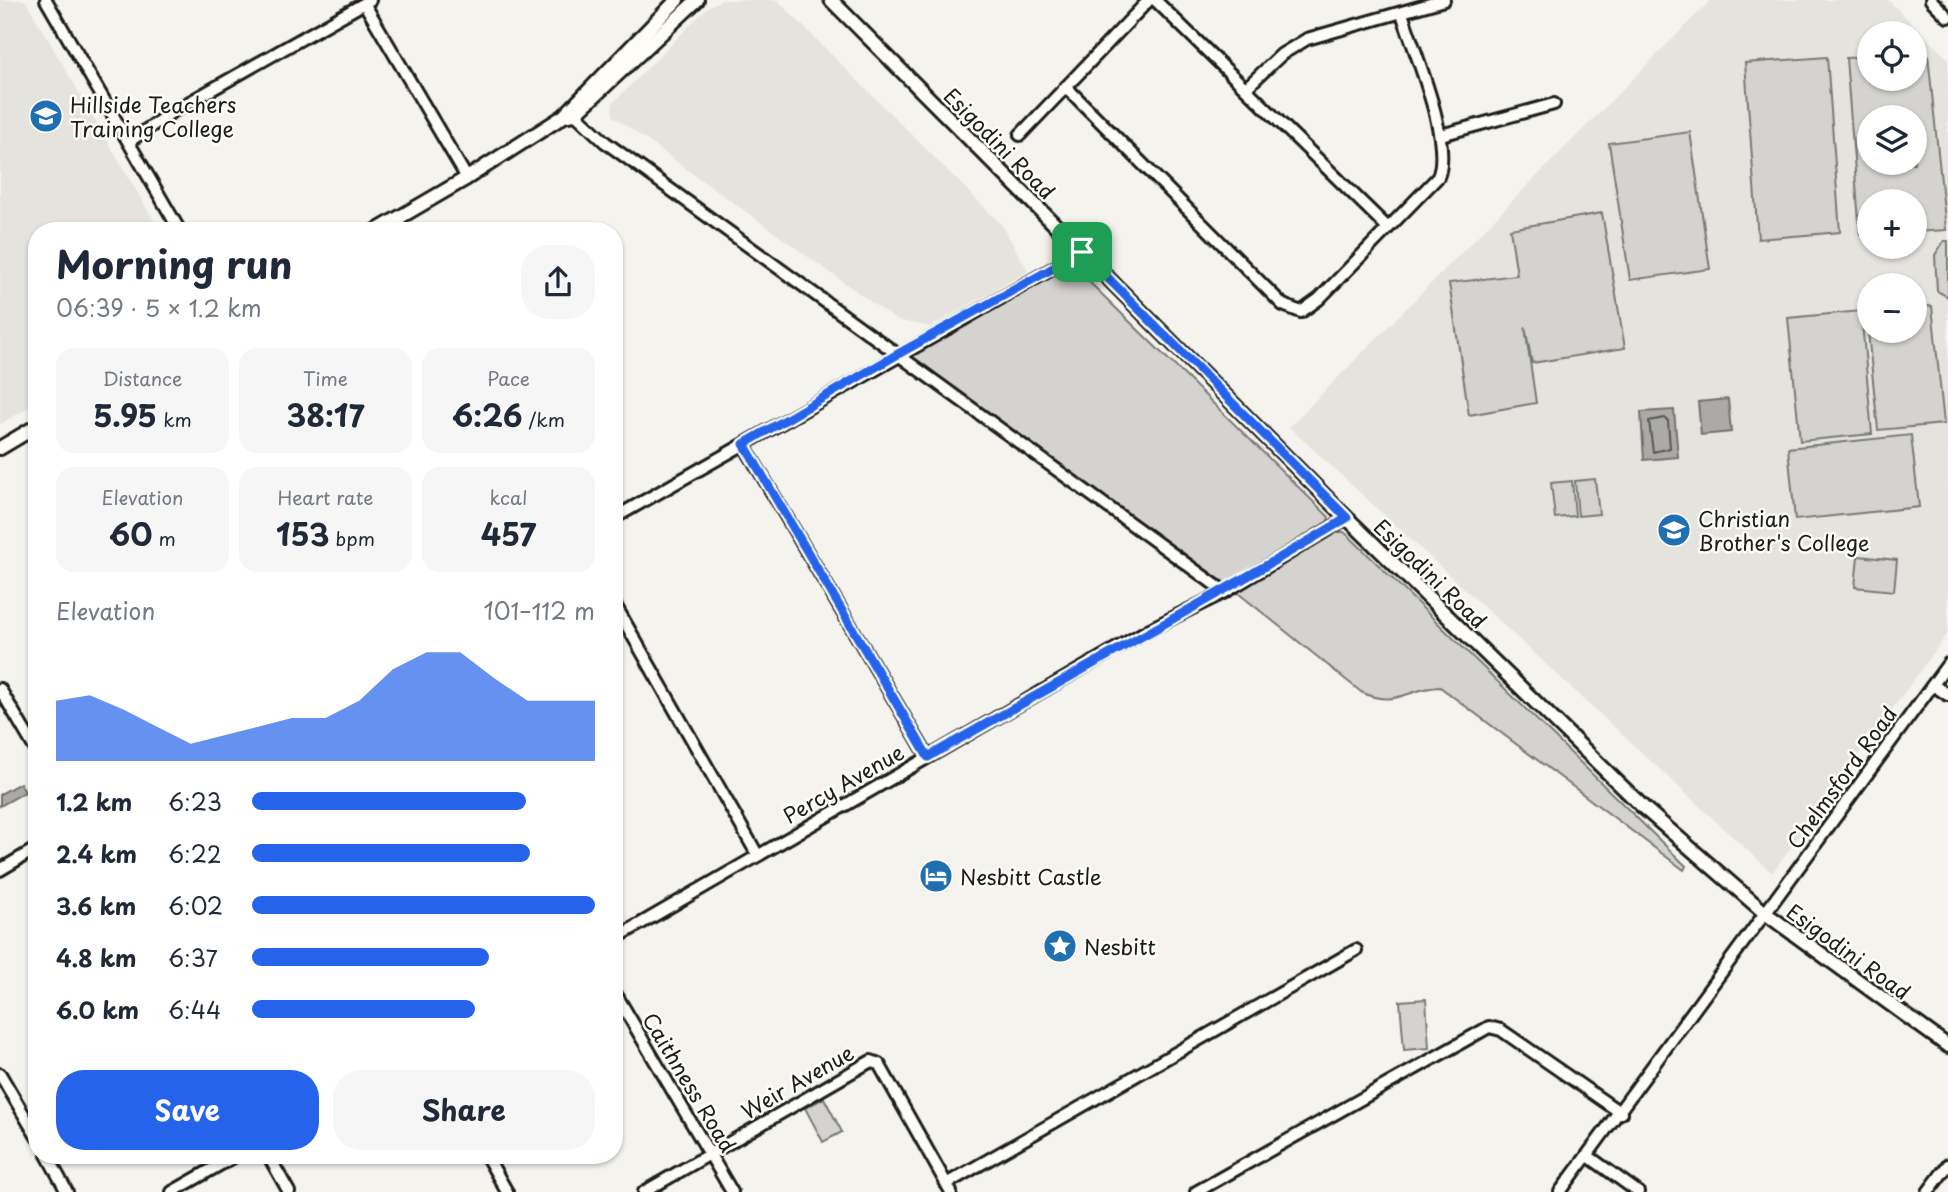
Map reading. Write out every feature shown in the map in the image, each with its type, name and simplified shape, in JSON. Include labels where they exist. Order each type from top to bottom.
[{"type":"main road","points":[[570,113],[677,0]]},
{"type":"main road","points":[[404,222],[467,178],[570,113],[698,0]]},
{"type":"main road","name":"Esigodini Road","points":[[831,0],[1347,518],[1644,808],[1765,913],[1948,1046]]},
{"type":"main road","points":[[0,448],[28,431]]},
{"type":"street","points":[[46,0],[175,222]]},
{"type":"street","points":[[1020,135],[1149,0]]},
{"type":"street","points":[[1155,0],[1247,87],[1387,227]]},
{"type":"street","points":[[1247,87],[1294,45],[1444,0]]},
{"type":"street","points":[[1931,0],[1947,15]]},
{"type":"street","points":[[130,141],[172,112],[367,2],[467,178]]},
{"type":"street","points":[[1066,87],[1291,310],[1309,309],[1438,177],[1441,169],[1441,135],[1402,13]]},
{"type":"street","points":[[1441,135],[1554,104]]},
{"type":"street","points":[[570,113],[605,142],[1225,592]]},
{"type":"street","points":[[623,513],[898,354],[1082,252]]},
{"type":"street","points":[[744,444],[928,757]]},
{"type":"street","name":"Percy Avenue","points":[[623,934],[1150,629],[1225,592],[1347,518]]},
{"type":"street","points":[[623,619],[757,855]]},
{"type":"street","name":"Chelmsford Road","points":[[1560,1192],[1621,1113],[1948,664]]},
{"type":"street","points":[[1933,685],[1948,695]]},
{"type":"street","points":[[0,689],[28,737]]},
{"type":"street","points":[[0,870],[28,853]]},
{"type":"street","points":[[949,1188],[1356,950]]},
{"type":"street","name":"Caithness Road","points":[[623,1006],[732,1192]]},
{"type":"street","points":[[1196,1192],[1489,1027],[1501,1030],[1621,1113]]},
{"type":"street","name":"Weir Avenue","points":[[644,1192],[871,1061],[879,1064],[949,1188]]},
{"type":"street","points":[[0,1074],[28,1122]]},
{"type":"street","points":[[1588,1156],[1638,1192]]},
{"type":"street","points":[[52,1164],[67,1192]]},
{"type":"street","points":[[172,1192],[221,1164]]},
{"type":"street","points":[[273,1164],[289,1192]]},
{"type":"street","points":[[491,1164],[507,1192]]},
{"type":"street","points":[[1928,1192],[1948,1165]]},
{"type":"shaded area","name":"Hillside Teachers Training College","points":[[0,0],[25,0],[155,222],[28,222],[28,408],[0,424]]},
{"type":"shaded area","points":[[722,0],[777,0],[1002,225],[1028,271],[930,327],[896,320],[613,116],[612,104],[708,7]]},
{"type":"shaded area","name":"Christian Brother's College","points":[[1711,0],[1888,0],[1909,21],[1857,21],[1857,91],[1927,91],[1927,38],[1948,59],[1948,633],[1772,873],[1289,427]]},
{"type":"shaded area","points":[[1928,55],[1946,230],[1927,231],[1927,189],[1857,189],[1857,197],[1846,58],[1857,58],[1857,91],[1927,91]]},
{"type":"shaded area","points":[[1827,57],[1840,232],[1758,239],[1745,63]]},
{"type":"shaded area","points":[[1690,132],[1710,269],[1630,280],[1609,143]]},
{"type":"shaded area","points":[[1602,213],[1625,348],[1532,363],[1525,327],[1536,403],[1469,415],[1449,283],[1517,275],[1510,229]]},
{"type":"shaded area","points":[[1944,241],[1948,241],[1948,297],[1937,291],[1935,255]]},
{"type":"shaded area","points":[[1074,267],[1329,517],[1327,524],[1226,584],[912,359],[913,353],[1065,268]]},
{"type":"shaded area","points":[[1927,306],[1932,306],[1944,424],[1878,430],[1869,343],[1927,343]]},
{"type":"shaded area","points":[[1857,311],[1857,343],[1864,343],[1872,434],[1800,441],[1788,318]]},
{"type":"shaded area","points":[[1911,435],[1919,507],[1795,520],[1788,448]]},
{"type":"shaded area","points":[[1595,479],[1599,514],[1578,516],[1575,481]]},
{"type":"shaded area","points":[[1572,481],[1575,516],[1555,518],[1551,483]]},
{"type":"shaded area","points":[[1334,532],[1344,532],[1351,538],[1686,866],[1684,870],[1440,687],[1383,699],[1361,692],[1238,593],[1240,588]]},
{"type":"shaded area","points":[[1858,556],[1897,560],[1894,591],[1855,587]]},
{"type":"shaded area","points":[[1426,999],[1429,1048],[1404,1050],[1400,1001]]},
{"type":"shaded area","points":[[824,1098],[842,1132],[823,1142],[805,1108]]},
{"type":"water","points":[[1728,399],[1731,432],[1701,435],[1698,402]]},
{"type":"water","points":[[1674,410],[1678,457],[1644,460],[1641,412]]},
{"type":"water","points":[[20,783],[25,792],[0,806],[0,794]]},
{"type":"place","name":"Hillside Teachers Training College","points":[[46,116]]},
{"type":"place","name":"Christian Brother's College","points":[[1674,530]]},
{"type":"place","name":"Nesbitt Castle","points":[[936,876]]},
{"type":"place","name":"Nesbitt","points":[[1060,946]]},
{"type":"route","points":[[1082,252],[1347,518],[1225,592],[1150,629],[928,757],[744,444],[898,354],[1082,252]]}]
